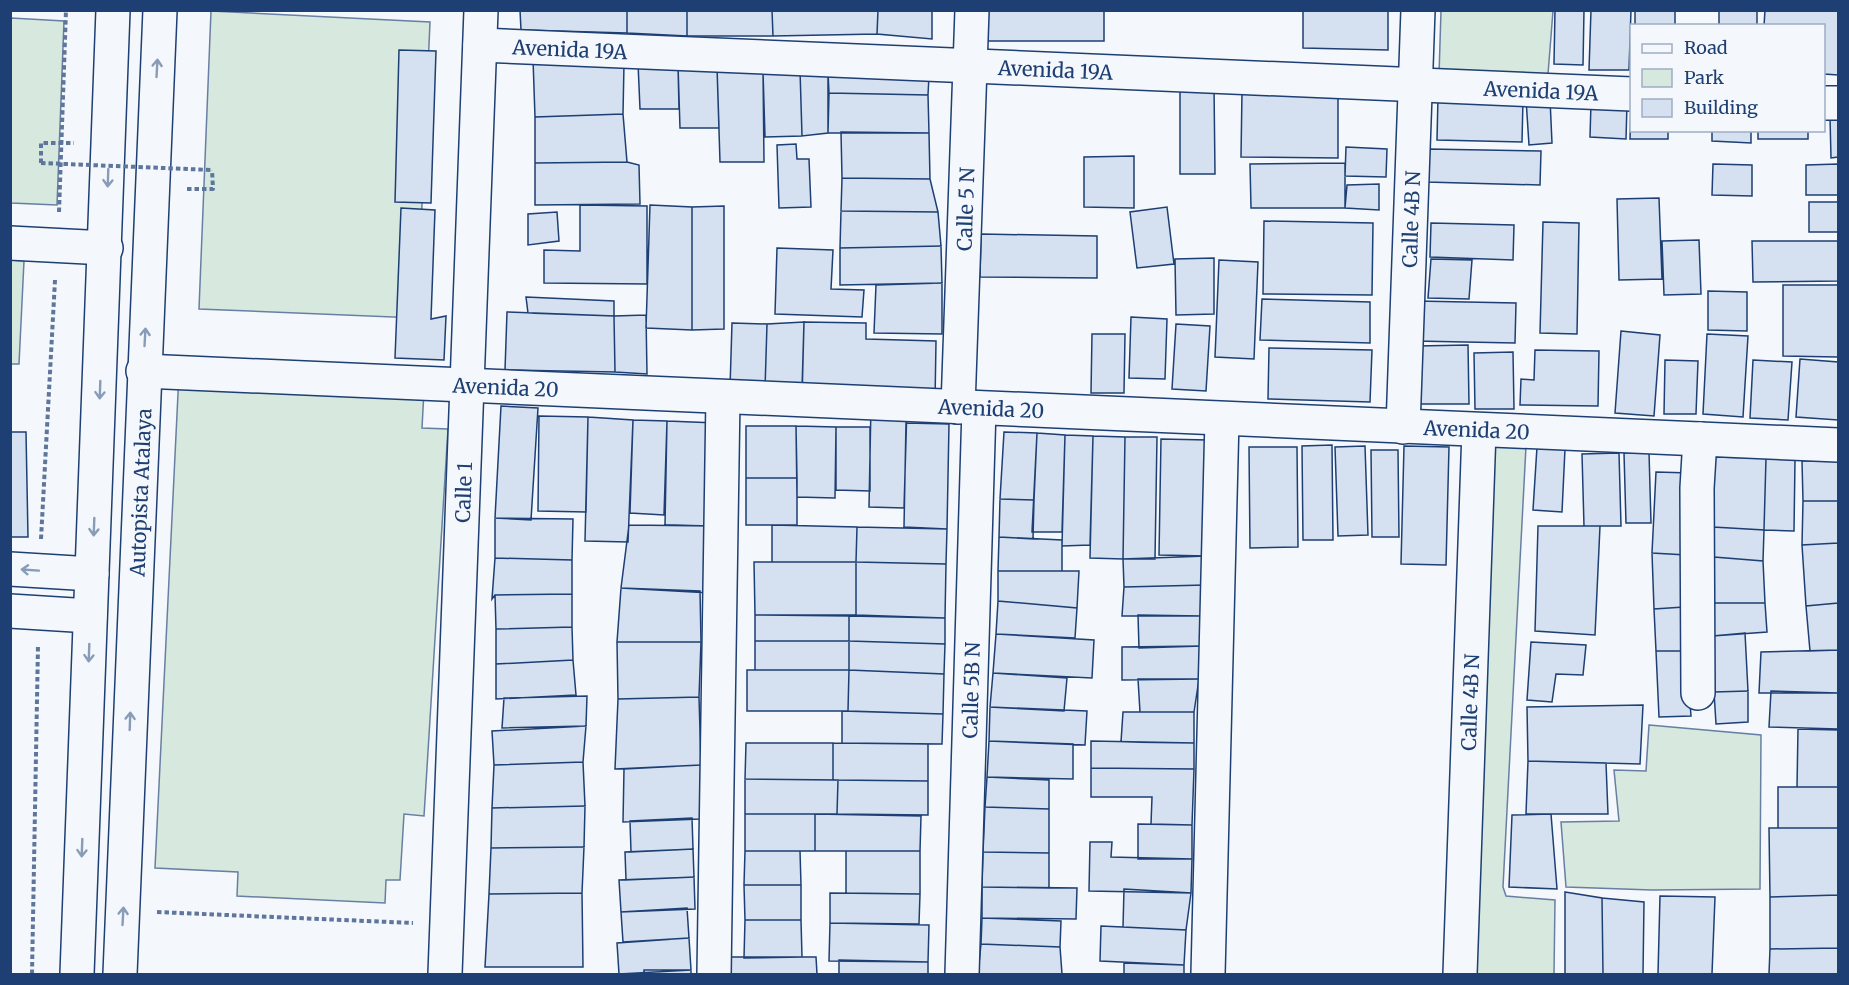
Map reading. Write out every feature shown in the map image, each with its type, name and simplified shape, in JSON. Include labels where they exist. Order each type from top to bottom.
[{"type":"street","points":[[77,975],[106,248],[113,10]]},
{"type":"street","name":"Autopista Atalaya","points":[[120,975],[143,371],[160,10]]},
{"type":"street","name":"Calle 1","points":[[445,975],[481,10]]},
{"type":"street","name":"Calle 5 N","points":[[968,408],[972,10]]},
{"type":"street","name":"Calle 4B N","points":[[1403,427],[1418,10]]},
{"type":"street","name":"Avenida 19A","points":[[480,45],[1630,94]]},
{"type":"street","points":[[10,243],[106,248]]},
{"type":"street","name":"Avenida 20","points":[[143,371],[1839,445]]},
{"type":"street","points":[[714,975],[723,397]]},
{"type":"street","name":"Calle 5B N","points":[[962,975],[968,408]]},
{"type":"street","points":[[1208,975],[1222,419]]},
{"type":"street","name":"Calle 4B N","points":[[1460,975],[1479,430]]},
{"type":"street","points":[[1698,693],[1697,488],[1700,439]]},
{"type":"street","points":[[25,570],[92,574]]},
{"type":"street","points":[[25,612],[90,616]]},
{"type":"path","points":[[25,570],[57,245],[66,10]]},
{"type":"path","points":[[41,143],[41,163],[212,170],[213,189]]},
{"type":"path","points":[[25,612],[32,975]]},
{"type":"path","points":[[123,912],[446,925]]},
{"type":"green space","points":[[211,11],[430,22],[417,318],[199,309]]},
{"type":"green space","points":[[1441,11],[1553,11],[1548,74],[1439,75]]},
{"type":"green space","points":[[11,18],[64,21],[57,205],[11,203]]},
{"type":"green space","points":[[11,260],[24,261],[19,364],[11,364]]},
{"type":"green space","points":[[179,373],[424,391],[422,428],[448,429],[424,816],[404,814],[400,880],[386,880],[385,903],[237,896],[238,872],[155,868]]},
{"type":"green space","points":[[1490,446],[1526,446],[1503,887],[1506,896],[1555,900],[1554,974],[1473,974]]},
{"type":"green space","points":[[1649,725],[1761,735],[1760,889],[1652,890],[1566,887],[1561,822],[1619,821],[1614,770],[1646,771]]},
{"type":"building","points":[[520,10],[627,10],[627,33],[521,30]]},
{"type":"building","points":[[627,10],[687,10],[687,36],[627,33]]},
{"type":"building","points":[[687,10],[772,10],[773,36],[687,36]]},
{"type":"building","points":[[772,10],[878,10],[877,34],[773,36]]},
{"type":"building","points":[[878,10],[932,10],[932,39],[877,34]]},
{"type":"building","points":[[984,10],[1104,10],[1104,41],[984,41]]},
{"type":"building","points":[[1303,10],[1388,10],[1388,50],[1303,48]]},
{"type":"building","points":[[1555,10],[1584,10],[1583,65],[1554,64]]},
{"type":"building","points":[[1591,10],[1631,10],[1629,70],[1589,70]]},
{"type":"building","points":[[1635,10],[1675,10],[1675,24],[1635,24]]},
{"type":"building","points":[[1719,10],[1757,10],[1757,24],[1719,24]]},
{"type":"building","points":[[1765,10],[1838,10],[1838,75],[1825,74],[1825,24],[1764,24]]},
{"type":"building","points":[[399,50],[436,51],[431,203],[395,202]]},
{"type":"building","points":[[533,59],[624,64],[623,114],[535,117]]},
{"type":"building","points":[[638,63],[678,65],[679,109],[640,109]]},
{"type":"building","points":[[678,65],[717,67],[719,128],[680,128]]},
{"type":"building","points":[[717,67],[763,71],[764,162],[720,162]]},
{"type":"building","points":[[800,70],[828,73],[828,133],[802,136]]},
{"type":"building","points":[[800,70],[802,136],[765,137],[763,71]]},
{"type":"building","points":[[828,73],[929,76],[928,95],[829,93]]},
{"type":"building","points":[[1180,86],[1214,86],[1215,174],[1180,174]]},
{"type":"building","points":[[1242,92],[1338,93],[1338,158],[1241,157]]},
{"type":"building","points":[[829,93],[928,95],[929,133],[828,133]]},
{"type":"building","points":[[1438,97],[1523,100],[1522,142],[1437,140]]},
{"type":"building","points":[[1526,99],[1550,99],[1552,143],[1529,145]]},
{"type":"building","points":[[1591,103],[1627,104],[1626,139],[1590,137]]},
{"type":"building","points":[[623,114],[627,162],[535,163],[535,117]]},
{"type":"building","points":[[1830,117],[1838,117],[1838,157],[1831,158]]},
{"type":"building","points":[[841,132],[929,133],[930,179],[842,178]]},
{"type":"building","points":[[1630,132],[1668,132],[1668,139],[1630,139]]},
{"type":"building","points":[[1712,132],[1751,132],[1751,143],[1712,141]]},
{"type":"building","points":[[1758,132],[1808,132],[1808,139],[1758,139]]},
{"type":"building","points":[[796,144],[797,159],[809,159],[811,207],[779,208],[777,145]]},
{"type":"building","points":[[1346,147],[1387,149],[1386,177],[1345,176]]},
{"type":"building","points":[[1428,149],[1541,151],[1540,185],[1426,182]]},
{"type":"building","points":[[1134,156],[1134,208],[1084,207],[1084,157]]},
{"type":"building","points":[[627,162],[639,165],[640,204],[535,205],[535,163]]},
{"type":"building","points":[[1345,163],[1345,208],[1251,208],[1250,164]]},
{"type":"building","points":[[1713,164],[1752,165],[1752,196],[1712,195]]},
{"type":"building","points":[[1838,164],[1838,195],[1806,195],[1806,165]]},
{"type":"building","points":[[842,178],[930,179],[938,212],[841,211]]},
{"type":"building","points":[[1379,184],[1379,210],[1345,208],[1347,185]]},
{"type":"building","points":[[1659,198],[1662,279],[1619,280],[1617,199]]},
{"type":"building","points":[[1809,202],[1838,202],[1838,232],[1809,232]]},
{"type":"building","points":[[580,205],[647,206],[647,284],[544,283],[544,250],[580,251]]},
{"type":"building","points":[[650,205],[692,207],[692,330],[646,328]]},
{"type":"building","points":[[724,206],[724,329],[692,330],[692,207]]},
{"type":"building","points":[[1167,207],[1174,264],[1137,268],[1130,212]]},
{"type":"building","points":[[401,208],[435,210],[431,319],[446,316],[444,360],[395,358]]},
{"type":"building","points":[[841,211],[938,212],[941,246],[840,248]]},
{"type":"building","points":[[557,212],[559,241],[528,245],[528,214]]},
{"type":"building","points":[[1264,221],[1373,223],[1372,295],[1263,294]]},
{"type":"building","points":[[1543,222],[1579,223],[1577,334],[1540,333]]},
{"type":"building","points":[[1431,223],[1514,225],[1513,260],[1430,257]]},
{"type":"building","points":[[981,234],[1097,236],[1097,278],[980,277]]},
{"type":"building","points":[[1699,240],[1701,294],[1664,295],[1662,241]]},
{"type":"building","points":[[1752,241],[1838,241],[1838,281],[1753,282]]},
{"type":"building","points":[[941,246],[942,283],[840,285],[840,248]]},
{"type":"building","points":[[777,248],[833,250],[831,289],[864,290],[862,317],[775,314]]},
{"type":"building","points":[[1214,258],[1214,314],[1176,315],[1175,259]]},
{"type":"building","points":[[1431,259],[1472,260],[1469,299],[1428,298]]},
{"type":"building","points":[[1219,260],[1258,262],[1254,359],[1215,357]]},
{"type":"building","points":[[942,283],[942,334],[874,333],[876,285]]},
{"type":"building","points":[[1783,285],[1838,285],[1838,357],[1783,356]]},
{"type":"building","points":[[1708,291],[1747,292],[1747,331],[1708,330]]},
{"type":"building","points":[[526,297],[614,301],[614,316],[528,313]]},
{"type":"building","points":[[1262,299],[1370,302],[1370,343],[1260,340]]},
{"type":"building","points":[[1416,301],[1516,303],[1515,343],[1415,341]]},
{"type":"building","points":[[507,312],[614,316],[615,372],[505,370]]},
{"type":"building","points":[[646,315],[647,374],[615,372],[614,316]]},
{"type":"building","points":[[1131,317],[1167,319],[1165,379],[1129,378]]},
{"type":"building","points":[[804,322],[866,323],[866,339],[936,341],[935,402],[802,399]]},
{"type":"building","points":[[804,322],[802,389],[765,389],[767,324]]},
{"type":"building","points":[[732,323],[767,324],[765,389],[730,388]]},
{"type":"building","points":[[1176,324],[1210,326],[1206,391],[1172,389]]},
{"type":"building","points":[[1621,331],[1660,335],[1654,416],[1615,413]]},
{"type":"building","points":[[1092,334],[1125,334],[1124,393],[1091,393]]},
{"type":"building","points":[[1707,334],[1748,336],[1743,417],[1703,414]]},
{"type":"building","points":[[1468,345],[1469,404],[1418,404],[1417,346]]},
{"type":"building","points":[[1269,348],[1372,350],[1370,402],[1268,399]]},
{"type":"building","points":[[1535,350],[1599,351],[1598,406],[1520,405],[1521,379],[1534,380]]},
{"type":"building","points":[[1513,352],[1514,409],[1475,409],[1474,353]]},
{"type":"building","points":[[1800,359],[1838,362],[1838,420],[1796,417]]},
{"type":"building","points":[[1665,360],[1698,361],[1696,414],[1664,414]]},
{"type":"building","points":[[1753,360],[1792,362],[1788,420],[1750,418]]},
{"type":"building","points":[[871,405],[907,406],[904,508],[869,507]]},
{"type":"building","points":[[501,406],[538,408],[531,520],[495,518]]},
{"type":"building","points":[[539,416],[588,417],[586,512],[538,511]]},
{"type":"building","points":[[588,417],[633,420],[628,542],[585,541]]},
{"type":"building","points":[[633,420],[667,421],[664,515],[630,513]]},
{"type":"building","points":[[667,421],[716,423],[713,526],[665,525]]},
{"type":"building","points":[[906,423],[949,424],[947,529],[904,527]]},
{"type":"building","points":[[746,426],[796,426],[797,478],[746,478]]},
{"type":"building","points":[[796,426],[836,427],[835,498],[797,497]]},
{"type":"building","points":[[836,427],[870,427],[870,491],[836,490]]},
{"type":"building","points":[[10,432],[26,432],[28,537],[10,537]]},
{"type":"building","points":[[1004,432],[1037,433],[1034,500],[1000,499]]},
{"type":"building","points":[[1037,433],[1065,435],[1062,532],[1032,532]]},
{"type":"building","points":[[1065,435],[1093,436],[1090,545],[1062,546]]},
{"type":"building","points":[[1093,436],[1125,437],[1123,559],[1090,558]]},
{"type":"building","points":[[1125,437],[1157,437],[1155,559],[1123,559]]},
{"type":"building","points":[[1161,439],[1208,440],[1207,556],[1159,555]]},
{"type":"building","points":[[1332,445],[1333,540],[1303,540],[1302,446]]},
{"type":"building","points":[[1365,446],[1368,535],[1338,536],[1335,447]]},
{"type":"building","points":[[1404,446],[1449,447],[1446,565],[1401,564]]},
{"type":"building","points":[[1249,447],[1297,447],[1298,547],[1250,548]]},
{"type":"building","points":[[1537,447],[1565,449],[1562,512],[1533,510]]},
{"type":"building","points":[[1371,450],[1398,450],[1399,537],[1372,537]]},
{"type":"building","points":[[1649,452],[1651,523],[1626,523],[1624,453]]},
{"type":"building","points":[[1619,453],[1621,526],[1584,526],[1582,454]]},
{"type":"building","points":[[1710,457],[1766,458],[1764,530],[1713,527]]},
{"type":"building","points":[[1766,458],[1795,460],[1794,531],[1764,530]]},
{"type":"building","points":[[1802,461],[1838,461],[1838,501],[1803,501]]},
{"type":"building","points":[[1656,472],[1690,473],[1686,555],[1652,553]]},
{"type":"building","points":[[746,478],[797,478],[797,525],[746,525]]},
{"type":"building","points":[[1000,499],[1034,500],[1033,539],[999,537]]},
{"type":"building","points":[[1803,501],[1838,501],[1838,543],[1802,545]]},
{"type":"building","points":[[495,518],[573,519],[572,560],[495,558]]},
{"type":"building","points":[[629,525],[713,526],[710,593],[621,588]]},
{"type":"building","points":[[772,525],[857,527],[856,562],[772,562]]},
{"type":"building","points":[[1538,526],[1600,526],[1595,635],[1535,631]]},
{"type":"building","points":[[857,527],[947,529],[946,564],[856,562]]},
{"type":"building","points":[[1713,527],[1764,530],[1763,561],[1714,557]]},
{"type":"building","points":[[999,537],[1062,540],[1062,571],[998,571]]},
{"type":"building","points":[[1838,543],[1838,603],[1806,606],[1802,545]]},
{"type":"building","points":[[1652,553],[1686,555],[1684,607],[1654,609]]},
{"type":"building","points":[[1207,556],[1205,585],[1124,587],[1123,559]]},
{"type":"building","points":[[1714,557],[1763,561],[1765,603],[1714,603]]},
{"type":"building","points":[[495,558],[572,560],[572,594],[495,595],[492,599]]},
{"type":"building","points":[[754,562],[856,562],[856,615],[755,615]]},
{"type":"building","points":[[856,562],[946,564],[945,618],[856,615]]},
{"type":"building","points":[[998,571],[1079,571],[1077,608],[998,601]]},
{"type":"building","points":[[1205,585],[1202,616],[1122,616],[1124,587]]},
{"type":"building","points":[[621,588],[700,591],[701,642],[617,642]]},
{"type":"building","points":[[572,594],[572,627],[496,629],[495,595]]},
{"type":"building","points":[[998,601],[1077,608],[1075,638],[996,634]]},
{"type":"building","points":[[1714,603],[1765,603],[1767,632],[1713,636]]},
{"type":"building","points":[[1838,603],[1838,650],[1810,651],[1806,606]]},
{"type":"building","points":[[1684,607],[1686,651],[1656,651],[1654,609]]},
{"type":"building","points":[[755,615],[849,616],[849,641],[755,641]]},
{"type":"building","points":[[1138,615],[1202,616],[1202,646],[1139,648]]},
{"type":"building","points":[[849,616],[945,618],[945,644],[849,641]]},
{"type":"building","points":[[572,627],[573,660],[496,664],[496,629]]},
{"type":"building","points":[[1745,633],[1748,691],[1714,692],[1713,636]]},
{"type":"building","points":[[996,634],[1094,640],[1092,678],[993,673]]},
{"type":"building","points":[[755,641],[849,641],[849,670],[755,670]]},
{"type":"building","points":[[849,641],[945,644],[944,674],[849,670]]},
{"type":"building","points":[[617,642],[701,642],[699,697],[618,699]]},
{"type":"building","points":[[1531,642],[1586,645],[1583,675],[1556,674],[1552,702],[1527,700]]},
{"type":"building","points":[[1202,646],[1199,679],[1122,680],[1122,647]]},
{"type":"building","points":[[1838,650],[1838,693],[1759,693],[1761,652]]},
{"type":"building","points":[[1656,651],[1686,651],[1691,716],[1659,717]]},
{"type":"building","points":[[573,660],[576,695],[496,699],[496,664]]},
{"type":"building","points":[[747,670],[849,670],[848,711],[747,711]]},
{"type":"building","points":[[849,670],[944,674],[943,714],[848,711]]},
{"type":"building","points":[[993,673],[1067,678],[1064,711],[990,707]]},
{"type":"building","points":[[1138,679],[1199,679],[1194,712],[1140,712]]},
{"type":"building","points":[[1748,691],[1748,722],[1716,724],[1714,692]]},
{"type":"building","points":[[1771,691],[1838,693],[1838,729],[1769,727]]},
{"type":"building","points":[[587,696],[586,726],[502,728],[504,698]]},
{"type":"building","points":[[699,697],[701,765],[615,769],[618,699]]},
{"type":"building","points":[[1643,705],[1640,764],[1528,761],[1527,707]]},
{"type":"building","points":[[990,707],[1087,711],[1085,745],[989,741]]},
{"type":"building","points":[[842,711],[943,714],[942,744],[842,743]]},
{"type":"building","points":[[1123,712],[1194,712],[1194,743],[1121,742]]},
{"type":"building","points":[[586,726],[583,762],[494,765],[492,731]]},
{"type":"building","points":[[1798,729],[1838,730],[1838,787],[1797,787]]},
{"type":"building","points":[[989,741],[1073,744],[1073,779],[987,777]]},
{"type":"building","points":[[1091,741],[1194,743],[1194,769],[1091,768]]},
{"type":"building","points":[[746,743],[833,743],[833,780],[745,779]]},
{"type":"building","points":[[833,743],[928,744],[928,781],[833,780]]},
{"type":"building","points":[[1528,761],[1606,763],[1608,814],[1526,814]]},
{"type":"building","points":[[583,762],[585,806],[492,808],[494,765]]},
{"type":"building","points":[[701,765],[700,819],[623,822],[624,769]]},
{"type":"building","points":[[1091,768],[1194,769],[1192,825],[1151,824],[1152,797],[1091,797]]},
{"type":"building","points":[[987,777],[1049,780],[1049,809],[985,807]]},
{"type":"building","points":[[745,779],[838,780],[837,814],[745,814]]},
{"type":"building","points":[[838,780],[928,781],[928,815],[837,814]]},
{"type":"building","points":[[1778,787],[1838,787],[1838,828],[1778,828]]},
{"type":"building","points":[[585,806],[584,847],[491,848],[492,808]]},
{"type":"building","points":[[985,807],[1049,809],[1049,853],[983,852]]},
{"type":"building","points":[[745,814],[815,814],[815,851],[745,851]]},
{"type":"building","points":[[815,814],[921,816],[920,851],[815,851]]},
{"type":"building","points":[[1551,814],[1557,889],[1509,887],[1512,815]]},
{"type":"building","points":[[692,818],[693,849],[631,852],[630,821]]},
{"type":"building","points":[[1138,824],[1192,825],[1192,859],[1138,859]]},
{"type":"building","points":[[1769,828],[1838,828],[1838,895],[1770,897]]},
{"type":"building","points":[[1090,842],[1112,842],[1111,857],[1192,859],[1191,893],[1089,891]]},
{"type":"building","points":[[584,847],[582,893],[489,894],[491,848]]},
{"type":"building","points":[[693,849],[694,877],[626,880],[625,852]]},
{"type":"building","points":[[745,851],[800,851],[801,885],[744,885]]},
{"type":"building","points":[[846,851],[920,851],[920,894],[846,893]]},
{"type":"building","points":[[983,852],[1049,853],[1049,888],[982,887]]},
{"type":"building","points":[[694,877],[695,909],[621,912],[619,880]]},
{"type":"building","points":[[744,885],[801,885],[801,920],[745,920]]},
{"type":"building","points":[[982,887],[1077,888],[1076,919],[982,918]]},
{"type":"building","points":[[1124,889],[1191,893],[1186,930],[1123,927]]},
{"type":"building","points":[[1565,892],[1602,898],[1603,974],[1565,974]]},
{"type":"building","points":[[582,893],[583,967],[485,967],[489,894]]},
{"type":"building","points":[[830,893],[920,894],[919,924],[830,923]]},
{"type":"building","points":[[1838,895],[1838,948],[1770,949],[1770,897]]},
{"type":"building","points":[[1660,896],[1715,897],[1712,974],[1658,974]]},
{"type":"building","points":[[1602,898],[1644,902],[1643,974],[1603,974]]},
{"type":"building","points":[[687,908],[689,938],[623,942],[621,912]]},
{"type":"building","points":[[982,918],[1061,921],[1060,947],[981,944]]},
{"type":"building","points":[[745,920],[801,920],[802,957],[744,958]]},
{"type":"building","points":[[830,923],[929,925],[928,962],[829,961]]},
{"type":"building","points":[[1101,926],[1186,930],[1184,965],[1100,961]]},
{"type":"building","points":[[689,938],[691,970],[619,974],[617,943]]},
{"type":"building","points":[[981,944],[1060,947],[1062,974],[978,974]]},
{"type":"building","points":[[1838,948],[1838,974],[1769,974],[1770,949]]},
{"type":"building","points":[[726,957],[816,957],[817,974],[725,974]]},
{"type":"building","points":[[839,960],[928,962],[928,974],[839,974]]},
{"type":"building","points":[[1124,963],[1184,965],[1184,974],[1124,974]]},
{"type":"building","points":[[644,970],[691,970],[691,974],[644,974]]}]
